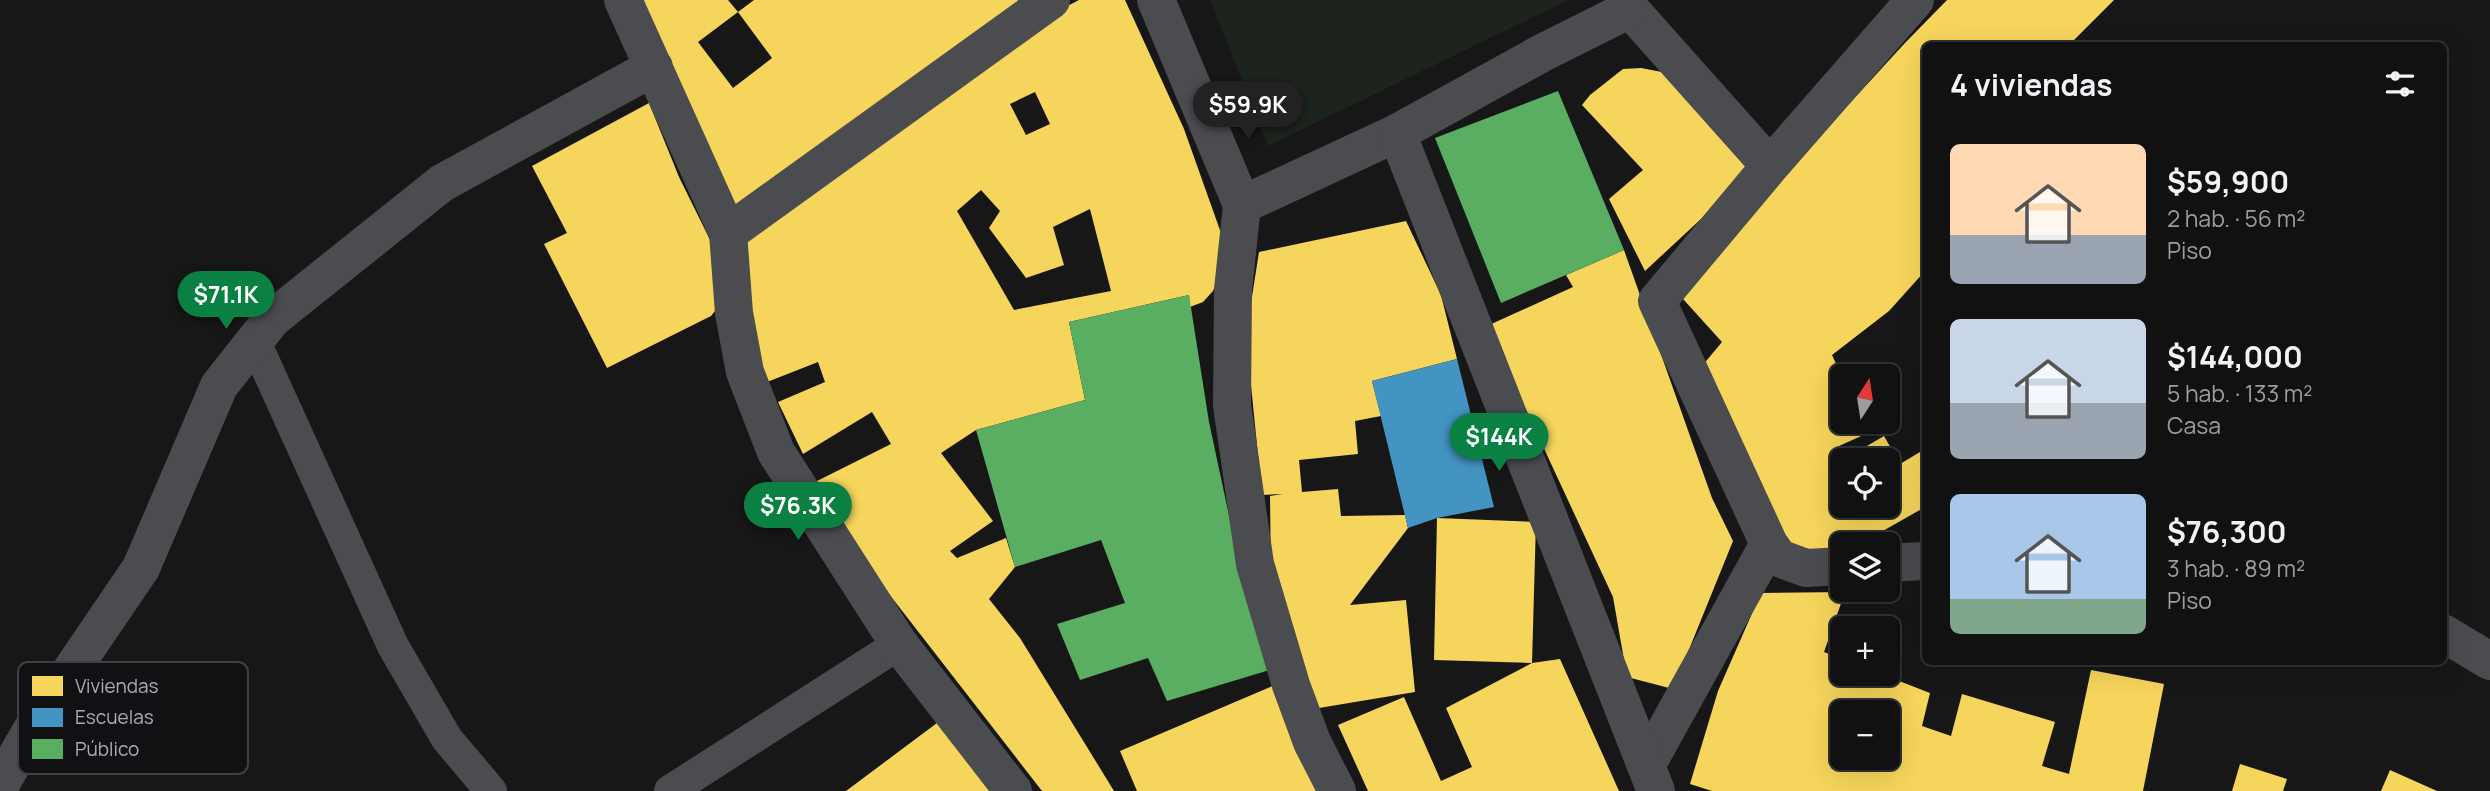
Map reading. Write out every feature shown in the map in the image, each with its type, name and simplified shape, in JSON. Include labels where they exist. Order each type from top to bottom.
[{"type":"street","points":[[623,0],[728,233],[734,313],[745,372],[776,452],[899,644],[1013,791]]},
{"type":"street","points":[[728,233],[1051,0]]},
{"type":"street","points":[[1156,0],[1242,205],[1233,290],[1232,405],[1255,564],[1312,742],[1337,791]]},
{"type":"street","points":[[1830,567],[1807,568],[1779,558],[1769,544],[1657,301],[1915,0]]},
{"type":"street","points":[[1242,205],[1397,133],[1627,5],[1770,166]]},
{"type":"street","points":[[77,662],[141,568],[219,386],[272,319],[442,183],[653,67]]},
{"type":"street","points":[[1397,133],[1651,778]]},
{"type":"street","points":[[1651,778],[1769,544]]},
{"type":"street","points":[[1900,562],[1922,561]]},
{"type":"street","points":[[2447,635],[2490,661]]},
{"type":"street","points":[[0,785],[18,754]]},
{"type":"lane","points":[[255,342],[393,646],[447,740],[491,791]]},
{"type":"lane","points":[[670,791],[899,644]]},
{"type":"shaded area","points":[[1210,0],[1568,0],[1268,146]]},
{"type":"building: Viviendas","points":[[642,0],[728,0],[738,12],[754,0],[1020,0],[735,219]],"holes":[[[738,12],[772,58],[733,88],[698,42]]]},
{"type":"building: Viviendas","points":[[1079,0],[1125,0],[1184,129],[1221,233],[1222,269],[1213,291],[1203,302],[1190,307],[1189,295],[1069,322],[1085,400],[976,430],[941,453],[993,521],[950,551],[957,558],[1006,538],[1015,567],[989,599],[1020,638],[1114,791],[1042,791],[882,585],[817,481],[891,444],[872,412],[803,454],[778,402],[825,382],[818,362],[762,384],[749,330],[745,232],[1015,33]],"holes":[[[1035,92],[1050,124],[1026,135],[1010,104]],[[981,190],[1000,211],[989,228],[1026,278],[1064,265],[1053,227],[1090,209],[1111,291],[1014,310],[957,211]]]},
{"type":"building: Viviendas","points":[[1947,0],[2114,0],[2072,42],[1922,42],[1922,274],[1889,311],[1832,355],[1836,364],[1830,364],[1830,434],[1866,434],[1839,446],[1841,448],[1830,448],[1830,518],[1900,518],[1900,464],[1922,451],[1922,509],[1881,532],[1830,532],[1830,553],[1795,556],[1697,372],[1722,342],[1683,299],[1762,199]]},
{"type":"building: Viviendas","points":[[1641,68],[1667,73],[1757,167],[1645,271],[1609,199],[1643,170],[1582,105],[1590,95],[1623,69]]},
{"type":"building: Viviendas","points":[[649,103],[679,177],[713,246],[719,306],[711,316],[607,368],[544,244],[567,233],[532,166]]},
{"type":"building: Viviendas","points":[[1406,221],[1441,295],[1457,359],[1372,381],[1381,416],[1355,421],[1358,454],[1299,460],[1302,492],[1338,489],[1341,516],[1405,515],[1408,528],[1350,605],[1406,600],[1415,692],[1319,708],[1271,579],[1270,496],[1283,494],[1262,495],[1246,335],[1259,252]]},
{"type":"building: Viviendas","points":[[1624,250],[1712,498],[1733,541],[1673,689],[1627,677],[1613,597],[1487,326],[1573,287],[1566,275]]},
{"type":"building: Viviendas","points":[[1884,436],[1891,448],[1863,448]]},
{"type":"building: Viviendas","points":[[1437,518],[1536,522],[1532,663],[1434,660]]},
{"type":"building: Viviendas","points":[[1830,592],[1830,602],[1842,602],[1837,616],[1830,616],[1830,635],[1824,652],[1830,654],[1830,686],[1900,686],[1900,681],[1930,693],[1922,726],[1951,736],[1962,694],[2055,722],[2042,766],[2069,774],[2091,670],[2164,684],[2143,791],[1712,791],[1690,784],[1718,691],[1761,593]]},
{"type":"building: Viviendas","points":[[1560,659],[1619,791],[1368,791],[1338,725],[1404,697],[1441,781],[1472,767],[1446,708],[1532,663]]},
{"type":"building: Viviendas","points":[[1277,684],[1325,791],[1137,791],[1120,751]]},
{"type":"building: Viviendas","points":[[941,720],[995,791],[846,791]]},
{"type":"building: Viviendas","points":[[2240,764],[2287,779],[2283,791],[2232,791]]},
{"type":"building: Viviendas","points":[[2390,770],[2437,791],[2381,791]]},
{"type":"building: Escuelas","points":[[1457,359],[1494,507],[1437,518],[1408,528],[1372,381]]},
{"type":"building: Público","points":[[1558,91],[1624,250],[1501,303],[1435,138]]},
{"type":"building: Público","points":[[1189,295],[1209,422],[1234,539],[1276,668],[1167,701],[1148,658],[1080,680],[1057,624],[1125,603],[1101,540],[1015,567],[976,430],[1085,400],[1069,322]]}]
